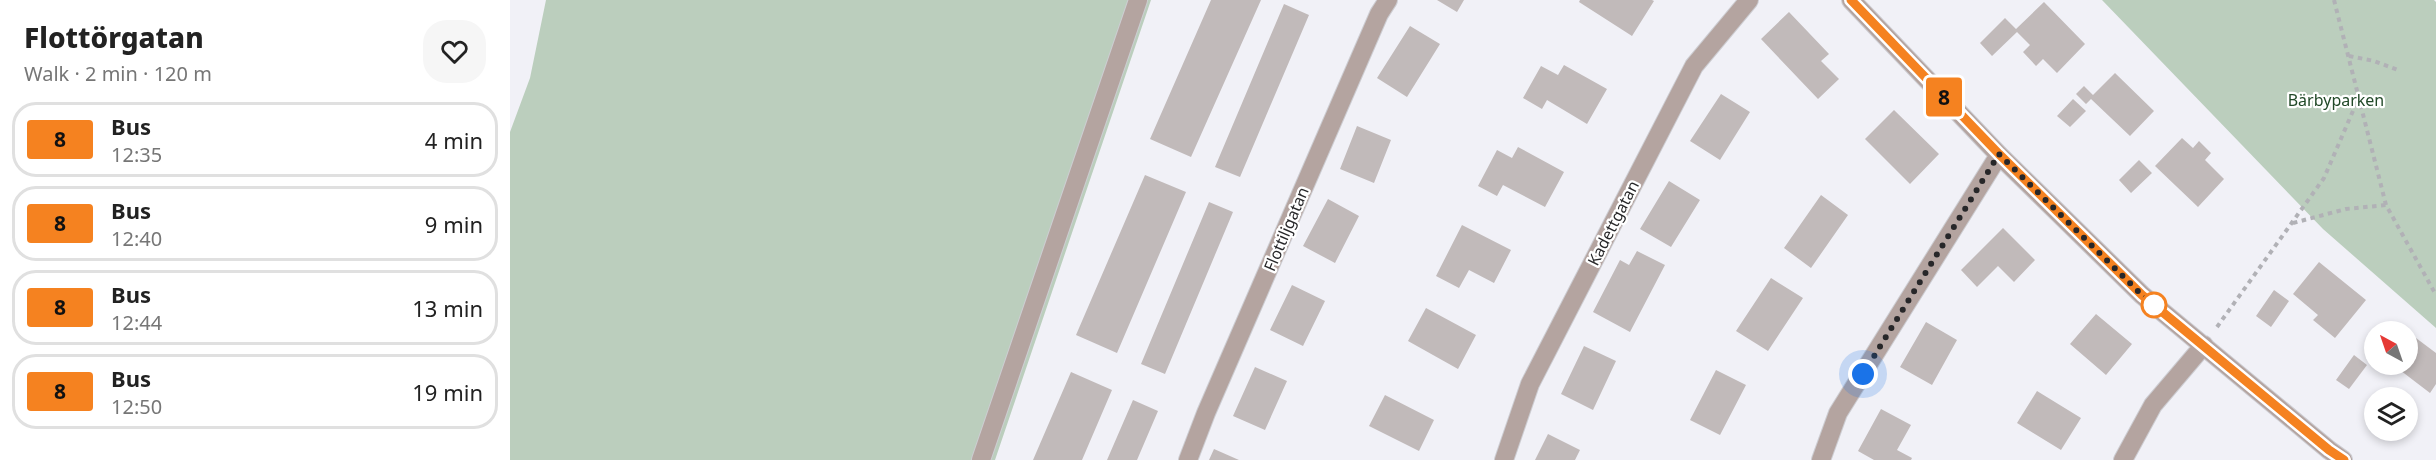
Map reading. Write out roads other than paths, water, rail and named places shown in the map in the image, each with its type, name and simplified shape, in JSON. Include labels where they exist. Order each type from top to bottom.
[{"type":"street","points":[[981,460],[1138,0]]},
{"type":"street","name":"Flottiljgatan","points":[[1188,460],[1206,413],[1365,46],[1388,0]]},
{"type":"street","name":"Kadettgatan","points":[[1504,460],[1530,384],[1694,66],[1749,0]]},
{"type":"street","points":[[1851,0],[1999,154],[2142,295],[2343,460]]},
{"type":"street","points":[[1821,460],[1838,413],[1999,154]]},
{"type":"street","points":[[2123,460],[2153,405],[2204,345]]},
{"type":"park label","name":"Bärbyparken","points":[[2336,100]]}]
